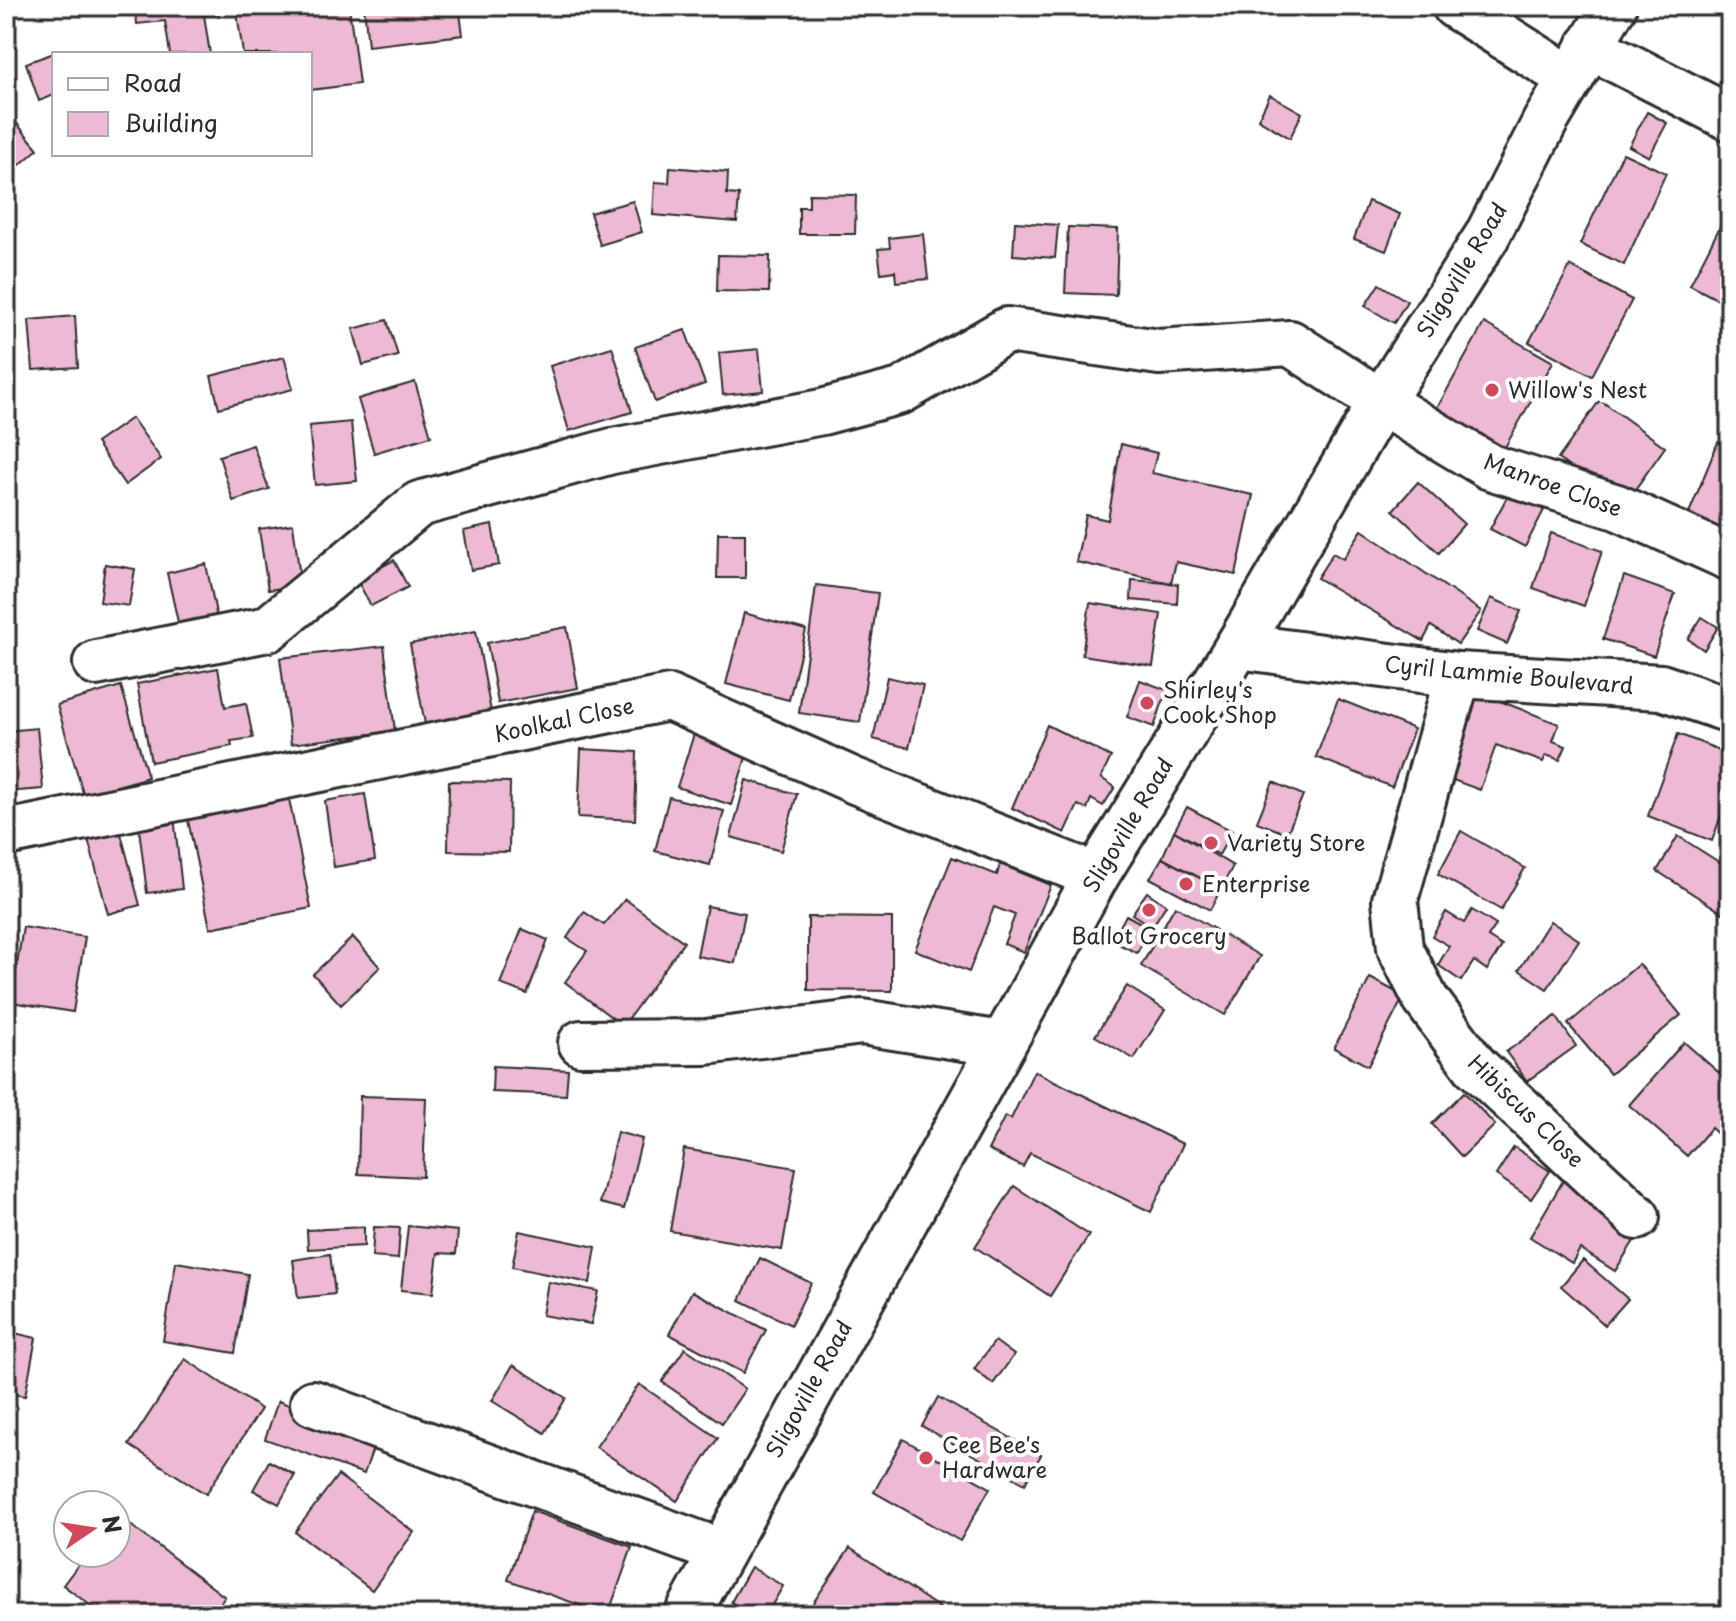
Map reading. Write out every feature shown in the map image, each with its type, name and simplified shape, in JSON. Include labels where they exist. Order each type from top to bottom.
[{"type":"street","points":[[1455,6],[1580,62],[1730,118]]},
{"type":"street","name":"Sligoville Road","points":[[687,1615],[719,1551],[1096,876],[1238,646],[1381,402],[1487,236],[1545,122],[1614,6]]},
{"type":"street","name":"Manroe Close","points":[[96,663],[268,629],[419,504],[612,451],[822,412],[901,391],[1007,330],[1159,352],[1290,343],[1490,467],[1617,507],[1730,558]]},
{"type":"street","name":"Cyril Lammie Boulevard","points":[[1238,646],[1458,675],[1661,687],[1730,710]]},
{"type":"street","name":"Hibiscus Close","points":[[1458,675],[1395,900],[1400,948],[1426,1000],[1475,1066],[1637,1217]]},
{"type":"street","name":"Koolkal Close","points":[[6,833],[669,698],[855,781],[1096,876]]},
{"type":"street","points":[[581,1043],[706,1042],[862,1022],[1002,1044]]},
{"type":"street","points":[[313,1403],[719,1551]]},
{"type":"building","points":[[135,6],[218,6],[219,14],[204,15],[210,52],[170,52],[165,21],[137,24]]},
{"type":"building","points":[[236,6],[349,6],[359,84],[312,90],[312,52],[243,52]]},
{"type":"building","points":[[364,6],[459,6],[463,35],[368,46]]},
{"type":"building","points":[[52,54],[52,96],[39,101],[26,63]]},
{"type":"building","points":[[1270,95],[1302,113],[1290,138],[1258,119]]},
{"type":"building","points":[[1647,112],[1667,123],[1649,157],[1629,146]]},
{"type":"building","points":[[14,120],[38,149],[7,176],[6,127]]},
{"type":"building","points":[[1623,153],[1666,173],[1624,265],[1580,244]]},
{"type":"building","points":[[670,167],[728,172],[727,194],[739,195],[737,222],[653,215],[655,182],[669,183]]},
{"type":"building","points":[[809,194],[856,195],[855,234],[799,234],[799,207],[809,207]]},
{"type":"building","points":[[633,201],[642,232],[600,245],[590,213]]},
{"type":"building","points":[[1368,201],[1400,214],[1386,251],[1354,239]]},
{"type":"building","points":[[1730,212],[1730,306],[1690,285]]},
{"type":"building","points":[[1015,222],[1058,225],[1055,258],[1013,255]]},
{"type":"building","points":[[1068,227],[1118,229],[1116,295],[1065,293]]},
{"type":"building","points":[[923,234],[928,279],[896,282],[895,271],[881,273],[878,249],[890,248],[889,238]]},
{"type":"building","points":[[718,255],[770,256],[769,292],[717,291]]},
{"type":"building","points":[[1570,266],[1632,300],[1592,376],[1529,342]]},
{"type":"building","points":[[1379,284],[1407,301],[1394,323],[1365,306]]},
{"type":"building","points":[[75,316],[78,367],[33,370],[29,320]]},
{"type":"building","points":[[387,320],[398,356],[363,365],[353,329]]},
{"type":"building","name":"Willow's Nest","points":[[1484,323],[1553,362],[1499,458],[1431,419]]},
{"type":"building","points":[[685,330],[705,384],[655,402],[635,347]]},
{"type":"building","points":[[612,347],[632,412],[569,431],[550,366]]},
{"type":"building","points":[[759,349],[763,391],[723,395],[719,353]]},
{"type":"building","points":[[284,357],[293,389],[219,408],[211,376]]},
{"type":"building","points":[[415,382],[431,436],[374,453],[358,399]]},
{"type":"building","points":[[1600,400],[1665,447],[1624,505],[1558,459]]},
{"type":"building","points":[[132,418],[161,459],[125,485],[96,443]]},
{"type":"building","points":[[351,422],[357,481],[315,485],[309,426]]},
{"type":"building","points":[[1718,442],[1730,447],[1730,542],[1685,523]]},
{"type":"building","points":[[1121,444],[1157,453],[1152,473],[1253,495],[1236,575],[1176,562],[1171,583],[1076,562],[1086,515],[1108,520]]},
{"type":"building","points":[[253,445],[269,489],[233,501],[219,456]]},
{"type":"building","points":[[1418,482],[1464,524],[1439,553],[1393,510]]},
{"type":"building","points":[[1509,493],[1544,510],[1525,547],[1490,529]]},
{"type":"building","points":[[293,524],[301,585],[268,590],[259,529]]},
{"type":"building","points":[[492,525],[499,565],[471,570],[464,531]]},
{"type":"building","points":[[1362,530],[1481,611],[1458,644],[1431,626],[1423,641],[1317,578],[1333,553],[1343,559]]},
{"type":"building","points":[[718,533],[745,533],[745,578],[717,578]]},
{"type":"building","points":[[1551,533],[1602,551],[1584,606],[1533,588]]},
{"type":"building","points":[[394,560],[408,587],[371,606],[357,580]]},
{"type":"building","points":[[105,564],[135,569],[129,606],[100,602]]},
{"type":"building","points":[[206,564],[218,623],[180,631],[167,573]]},
{"type":"building","points":[[1624,576],[1675,594],[1654,656],[1603,639]]},
{"type":"building","points":[[1132,580],[1178,584],[1177,604],[1131,600]]},
{"type":"building","points":[[816,585],[878,593],[860,722],[799,713]]},
{"type":"building","points":[[1491,598],[1521,611],[1507,644],[1477,631]]},
{"type":"building","points":[[1090,603],[1161,614],[1153,666],[1082,655]]},
{"type":"building","points":[[744,613],[806,630],[789,700],[726,684]]},
{"type":"building","points":[[1702,617],[1718,627],[1704,650],[1688,639]]},
{"type":"building","points":[[567,627],[578,688],[498,703],[487,643]]},
{"type":"building","points":[[476,631],[491,712],[425,724],[410,644]]},
{"type":"building","points":[[384,646],[395,731],[291,744],[280,658]]},
{"type":"building","points":[[218,668],[225,707],[246,703],[253,738],[231,741],[232,746],[151,762],[137,684]]},
{"type":"building","points":[[887,677],[923,685],[909,748],[873,739]]},
{"type":"building","name":"Shirley's Cook Shop","points":[[1140,680],[1167,690],[1154,727],[1127,717]]},
{"type":"building","points":[[121,686],[148,777],[84,796],[57,705]]},
{"type":"building","points":[[1474,691],[1559,724],[1553,741],[1566,746],[1560,760],[1546,755],[1543,762],[1496,745],[1480,790],[1442,776]]},
{"type":"building","points":[[1338,699],[1414,729],[1392,787],[1316,757]]},
{"type":"building","points":[[1047,725],[1111,757],[1101,778],[1115,787],[1103,806],[1091,799],[1087,809],[1078,805],[1065,833],[1012,808]]},
{"type":"building","points":[[37,728],[43,789],[6,792],[6,731]]},
{"type":"building","points":[[695,731],[749,748],[731,805],[677,787]]},
{"type":"building","points":[[1678,734],[1730,754],[1730,790],[1712,841],[1648,816]]},
{"type":"building","points":[[581,749],[637,752],[635,820],[578,817]]},
{"type":"building","points":[[746,780],[797,794],[781,851],[731,837]]},
{"type":"building","points":[[449,781],[510,782],[509,852],[448,851]]},
{"type":"building","points":[[1273,782],[1303,795],[1287,834],[1257,822]]},
{"type":"building","points":[[288,794],[311,908],[210,928],[187,815]]},
{"type":"building","points":[[365,794],[375,860],[334,867],[325,801]]},
{"type":"building","points":[[669,797],[724,811],[710,865],[655,851]]},
{"type":"building","name":"Variety Store","points":[[1187,807],[1232,831],[1219,855],[1174,831]]},
{"type":"building","points":[[174,816],[182,889],[147,893],[138,820]]},
{"type":"building","points":[[120,830],[140,905],[108,914],[88,839]]},
{"type":"building","points":[[1174,831],[1233,866],[1221,889],[1162,858]]},
{"type":"building","points":[[1461,831],[1525,868],[1501,910],[1438,874]]},
{"type":"building","points":[[1678,836],[1730,869],[1730,902],[1723,913],[1657,871]]},
{"type":"building","points":[[952,857],[997,875],[1000,864],[1051,885],[1024,952],[1004,944],[1015,915],[994,907],[969,972],[915,950]]},
{"type":"building","name":"Enterprise","points":[[1162,858],[1221,889],[1210,910],[1150,878]]},
{"type":"building","name":"Ballot Grocery","points":[[1147,892],[1166,905],[1152,927],[1132,914]]},
{"type":"building","points":[[625,899],[684,942],[623,1026],[565,982],[587,951],[567,938],[584,912],[604,925]]},
{"type":"building","points":[[707,906],[745,913],[735,963],[697,956]]},
{"type":"building","points":[[1175,906],[1260,956],[1225,1015],[1141,966]]},
{"type":"building","points":[[1472,910],[1496,925],[1488,937],[1502,946],[1487,970],[1474,961],[1461,981],[1438,965],[1449,946],[1432,936],[1446,912],[1464,923]]},
{"type":"building","points":[[1126,915],[1150,928],[1137,953],[1112,941]]},
{"type":"building","points":[[808,917],[892,918],[892,991],[808,990]]},
{"type":"building","points":[[1550,921],[1579,940],[1547,989],[1519,970]]},
{"type":"building","points":[[23,927],[85,937],[73,1012],[11,1002]]},
{"type":"building","points":[[522,929],[548,940],[527,994],[500,984]]},
{"type":"building","points":[[353,937],[380,967],[341,1005],[313,974]]},
{"type":"building","points":[[1639,964],[1681,1015],[1610,1074],[1568,1024]]},
{"type":"building","points":[[1370,978],[1404,996],[1368,1066],[1334,1048]]},
{"type":"building","points":[[1127,986],[1165,1010],[1134,1059],[1095,1036]]},
{"type":"building","points":[[1556,1016],[1576,1046],[1527,1081],[1506,1052]]},
{"type":"building","points":[[1684,1042],[1725,1078],[1730,1072],[1730,1145],[1711,1128],[1687,1156],[1629,1105]]},
{"type":"building","points":[[493,1066],[568,1070],[566,1095],[492,1092]]},
{"type":"building","points":[[1034,1071],[1183,1144],[1151,1212],[1030,1153],[1023,1167],[988,1150],[1005,1116],[1011,1119]]},
{"type":"building","points":[[1464,1092],[1495,1125],[1462,1157],[1432,1124]]},
{"type":"building","points":[[360,1096],[426,1098],[423,1177],[358,1174]]},
{"type":"building","points":[[617,1132],[642,1139],[624,1209],[600,1203]]},
{"type":"building","points":[[1514,1147],[1550,1171],[1531,1199],[1496,1175]]},
{"type":"building","points":[[684,1149],[796,1168],[782,1250],[670,1231]]},
{"type":"building","points":[[1567,1174],[1639,1233],[1615,1271],[1580,1249],[1572,1263],[1530,1237]]},
{"type":"building","points":[[1014,1186],[1089,1235],[1050,1296],[975,1247]]},
{"type":"building","points":[[408,1226],[458,1231],[456,1254],[438,1253],[433,1293],[401,1290]]},
{"type":"building","points":[[364,1227],[364,1246],[308,1249],[307,1230]]},
{"type":"building","points":[[374,1227],[400,1228],[398,1259],[372,1257]]},
{"type":"building","points":[[519,1231],[596,1247],[590,1283],[512,1267]]},
{"type":"building","points":[[330,1254],[335,1294],[298,1298],[293,1260]]},
{"type":"building","points":[[760,1258],[811,1283],[791,1325],[740,1300]]},
{"type":"building","points":[[1583,1260],[1628,1299],[1605,1325],[1561,1286]]},
{"type":"building","points":[[176,1262],[248,1274],[235,1353],[163,1341]]},
{"type":"building","points":[[548,1282],[598,1291],[591,1324],[542,1315]]},
{"type":"building","points":[[692,1291],[766,1330],[743,1373],[669,1334]]},
{"type":"building","points":[[6,1331],[36,1338],[25,1396],[6,1393]]},
{"type":"building","points":[[995,1341],[1014,1355],[993,1384],[974,1369]]},
{"type":"building","points":[[685,1348],[745,1389],[722,1423],[662,1382]]},
{"type":"building","points":[[185,1359],[261,1409],[206,1494],[129,1445]]},
{"type":"building","points":[[513,1365],[566,1398],[545,1433],[492,1401]]},
{"type":"building","points":[[639,1384],[718,1438],[677,1501],[596,1447]]},
{"type":"building","points":[[938,1397],[1041,1455],[1025,1484],[922,1426]]},
{"type":"building","points":[[278,1401],[377,1437],[364,1474],[265,1439]]},
{"type":"building","points":[[903,1439],[990,1488],[960,1541],[874,1492]]},
{"type":"building","points":[[269,1461],[295,1475],[279,1504],[253,1490]]},
{"type":"building","points":[[338,1475],[414,1532],[372,1590],[295,1532]]},
{"type":"building","points":[[532,1511],[632,1547],[608,1615],[508,1580]]},
{"type":"building","points":[[132,1526],[225,1597],[211,1615],[103,1615],[63,1585],[75,1569],[132,1569]]},
{"type":"building","points":[[850,1548],[950,1615],[805,1615]]},
{"type":"building","points":[[751,1567],[783,1586],[766,1615],[753,1615],[731,1602]]},
{"type":"place","name":"Willow's Nest","points":[[1492,390]]},
{"type":"place","name":"Shirley's Cook Shop","points":[[1147,703]]},
{"type":"place","name":"Variety Store","points":[[1211,843]]},
{"type":"place","name":"Enterprise","points":[[1186,884]]},
{"type":"place","name":"Ballot Grocery","points":[[1149,910]]},
{"type":"place","name":"Cee Bee's Hardware","points":[[926,1458]]}]
